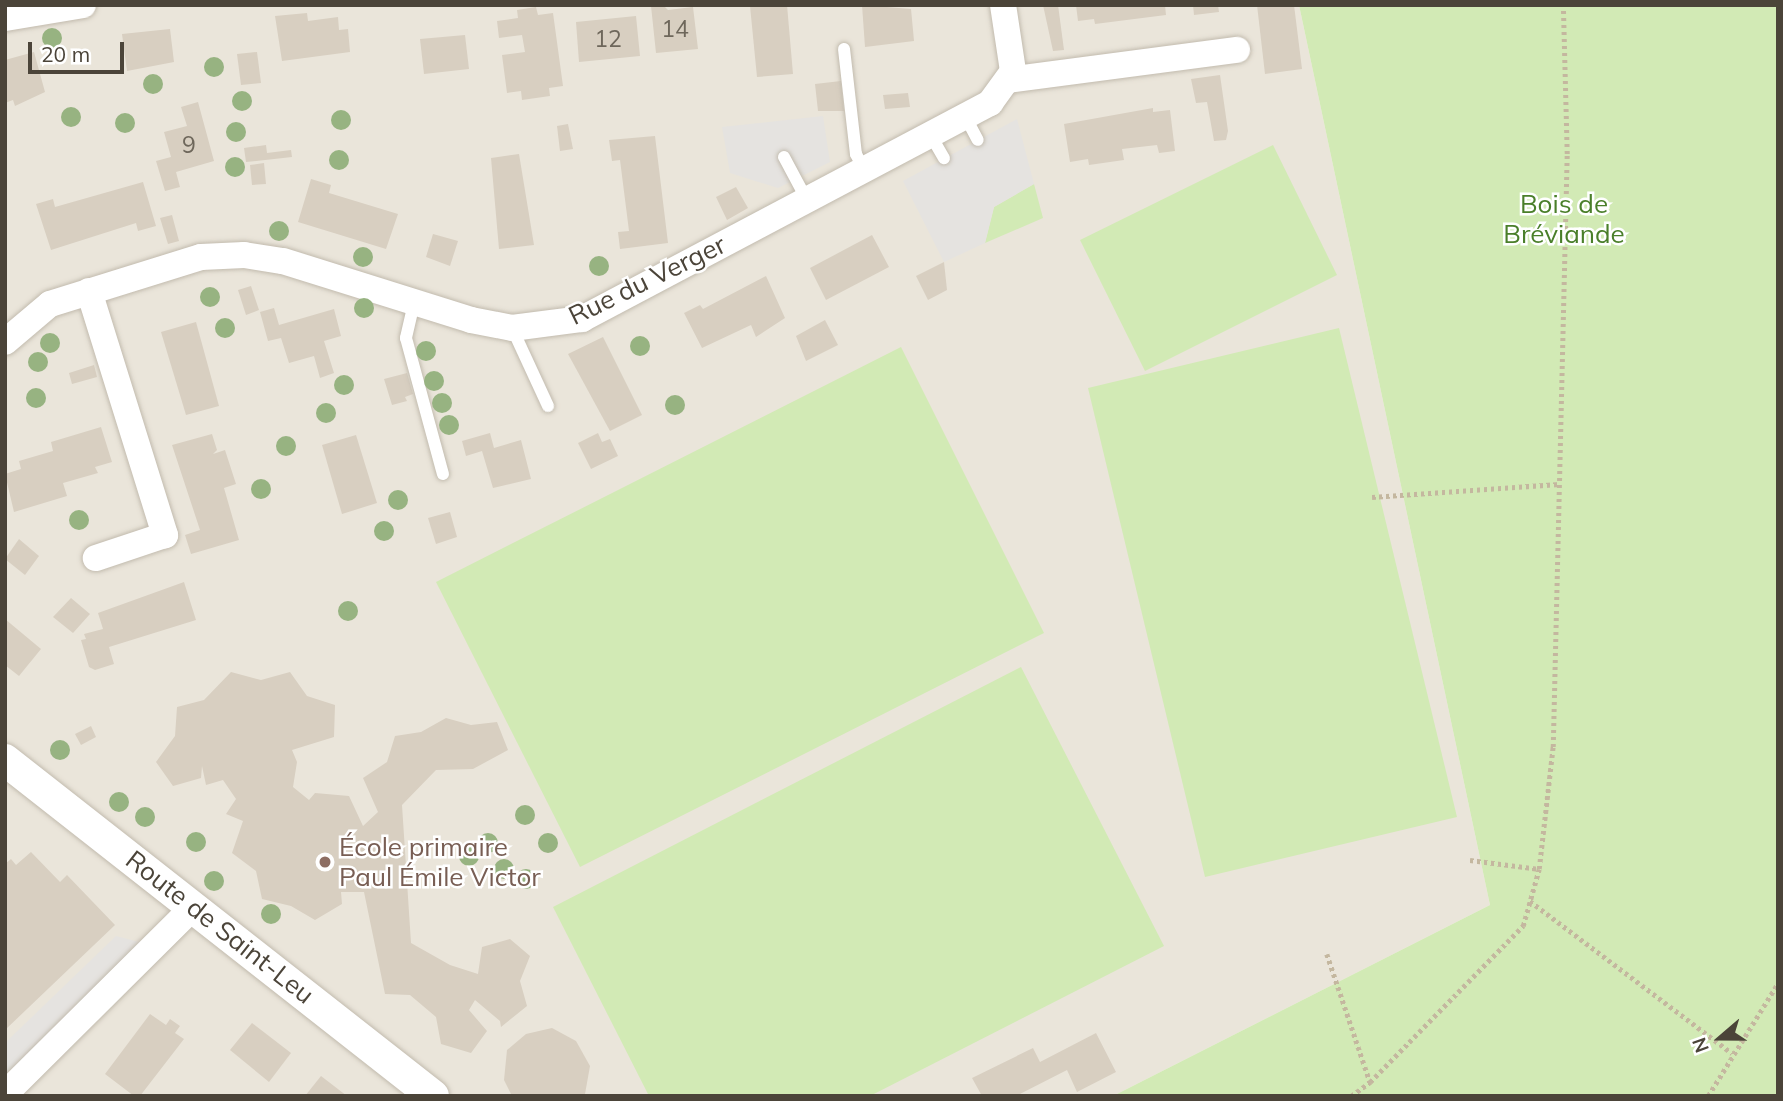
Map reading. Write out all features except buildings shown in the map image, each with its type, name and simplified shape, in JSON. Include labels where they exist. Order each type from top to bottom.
[{"type":"street","points":[[5,18],[83,5]]},
{"type":"street","points":[[1003,5],[1013,71],[1008,80]]},
{"type":"street","points":[[1008,80],[1237,50]]},
{"type":"street","name":"Rue du Verger","points":[[5,342],[50,304],[201,257],[244,255],[283,261],[414,303],[512,328],[582,319],[990,103],[1008,80]]},
{"type":"street","points":[[89,291],[165,535],[96,558]]},
{"type":"street","name":"Route de Saint-Leu","points":[[5,760],[433,1096]]},
{"type":"street","points":[[5,1094],[192,908]]},
{"type":"lane","points":[[844,48],[856,154],[864,170]]},
{"type":"lane","points":[[965,116],[978,140]]},
{"type":"lane","points":[[930,134],[944,158]]},
{"type":"lane","points":[[784,157],[807,200]]},
{"type":"lane","points":[[414,303],[406,338],[443,474]]},
{"type":"lane","points":[[512,328],[548,406]]},
{"type":"path","points":[[1350,1096],[1370,1082],[1523,926],[1538,869],[1553,747],[1567,154],[1563,5]]},
{"type":"path","points":[[1371,497],[1560,484]]},
{"type":"path","points":[[1471,860],[1538,869]]},
{"type":"path","points":[[1530,901],[1732,1053]]},
{"type":"path","points":[[1327,954],[1370,1082]]},
{"type":"path","points":[[1708,1096],[1732,1053],[1778,983]]},
{"type":"shaded area","points":[[5,5],[1299,5],[1490,905],[1113,1096],[5,1096]]},
{"type":"shaded area","points":[[823,116],[830,162],[778,188],[730,173],[722,127]]},
{"type":"shaded area","points":[[1017,119],[1034,184],[994,207],[985,243],[944,262],[903,181]]},
{"type":"shaded area","points":[[116,936],[143,943],[5,1077],[5,1043]]},
{"type":"green space","name":"Bois de Bréviande","points":[[1299,5],[1778,5],[1778,1096],[1113,1096],[1490,905]]},
{"type":"green space","points":[[1273,145],[1337,275],[1145,371],[1080,240]]},
{"type":"green space","points":[[1034,184],[1043,218],[985,243],[994,207]]},
{"type":"green space","points":[[1339,328],[1457,817],[1205,877],[1088,388]]},
{"type":"green space","points":[[901,347],[1044,633],[580,867],[436,582]]},
{"type":"green space","points":[[1021,667],[1164,946],[870,1096],[649,1096],[553,907]]},
{"type":"place","name":"École primaire Paul Émile Victor","points":[[325,862]]}]
